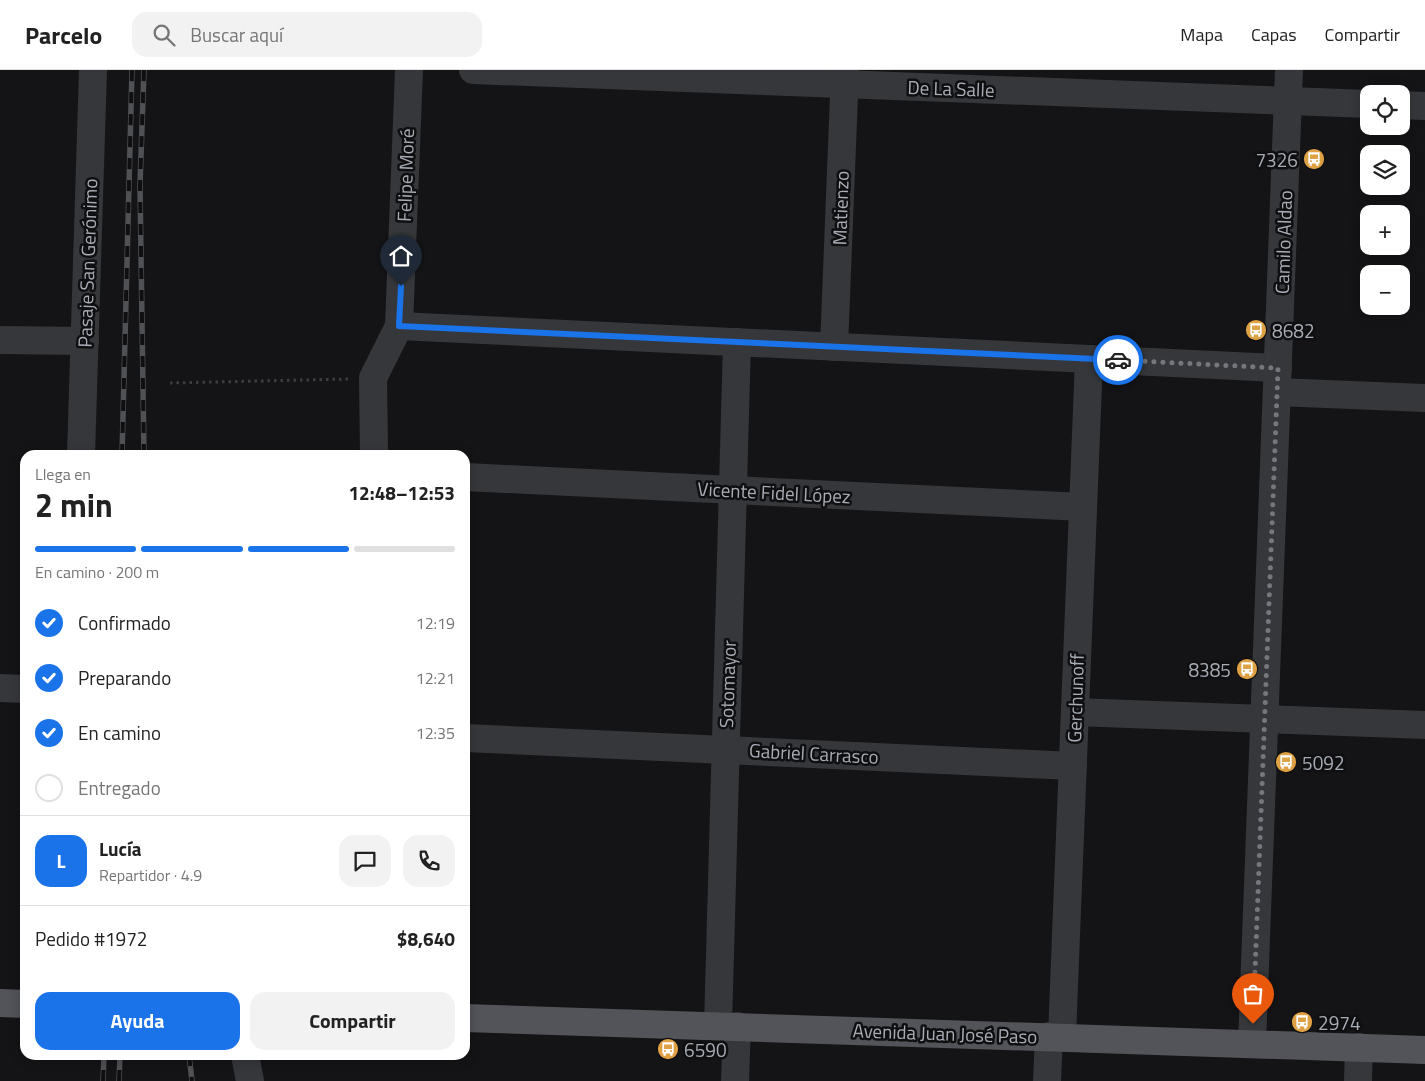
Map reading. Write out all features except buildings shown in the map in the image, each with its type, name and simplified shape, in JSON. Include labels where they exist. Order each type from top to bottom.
[{"type":"main road","points":[[0,1003],[20,1004]]},
{"type":"main road","name":"Avenida Juan José Paso","points":[[470,1018],[1056,1036],[1425,1050]]},
{"type":"street","name":"Pasaje San Gerónimo","points":[[81,450],[93,70]]},
{"type":"street","name":"Felipe Moré","points":[[374,450],[374,378],[399,326],[409,70]]},
{"type":"street","name":"De La Salle","points":[[473,70],[845,77],[1360,104]]},
{"type":"street","name":"Camilo Aldao","points":[[1252,1043],[1289,70]]},
{"type":"street","name":"Matienzo","points":[[834,347],[845,77]]},
{"type":"street","points":[[1410,105],[1425,106]]},
{"type":"street","points":[[399,326],[1089,359],[1425,398]]},
{"type":"street","points":[[0,340],[84,341]]},
{"type":"street","name":"Sotomayor","points":[[735,1081],[727,1026],[725,749],[736,342]]},
{"type":"street","name":"Gerchunoff","points":[[1047,1081],[1056,1036],[1073,766],[1089,359]]},
{"type":"street","name":"Vicente Fidel López","points":[[470,477],[1083,508]]},
{"type":"street","points":[[0,688],[20,689]]},
{"type":"street","points":[[1075,712],[1425,725]]},
{"type":"street","name":"Gabriel Carrasco","points":[[470,738],[1073,766]]},
{"type":"street","points":[[1358,1081],[1359,1047]]},
{"type":"street","points":[[246,1060],[250,1081]]},
{"type":"path","points":[[170,383],[374,378]]},
{"type":"railway","points":[[122,450],[132,70]]},
{"type":"railway","points":[[144,70],[140,185],[144,450]]},
{"type":"railway","points":[[103,1081],[104,1060]]},
{"type":"railway","points":[[119,1081],[120,1060]]},
{"type":"railway","points":[[190,1060],[192,1081]]},
{"type":"way so far","points":[[1118,360],[1278,368],[1253,1024]]},
{"type":"place","name":"7326","points":[[1314,159]]},
{"type":"place","name":"8682","points":[[1256,330]]},
{"type":"place","name":"8385","points":[[1247,669]]},
{"type":"place","name":"5092","points":[[1286,762]]},
{"type":"place","name":"2974","points":[[1302,1022]]},
{"type":"place","name":"6590","points":[[668,1049]]},
{"type":"route","points":[[401,286],[399,326],[1118,360]]}]
